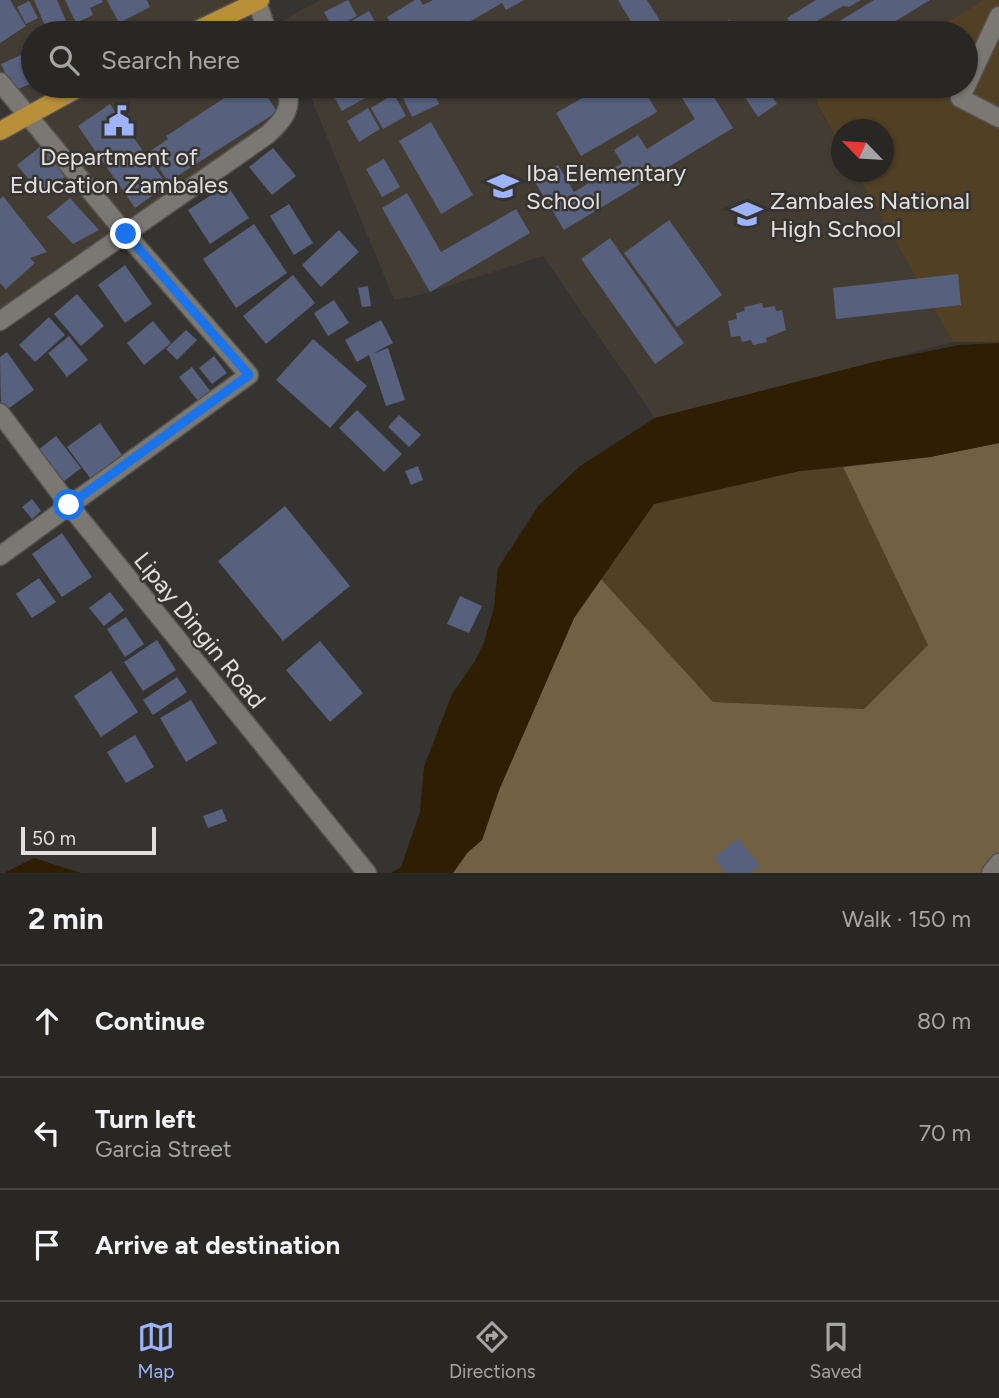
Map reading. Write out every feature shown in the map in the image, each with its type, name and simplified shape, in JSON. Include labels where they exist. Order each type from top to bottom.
[{"type":"main road","points":[[215,21],[258,0]]},
{"type":"main road","points":[[0,131],[59,98]]},
{"type":"street","points":[[258,0],[264,21]]},
{"type":"street","points":[[978,61],[999,16]]},
{"type":"street","points":[[0,82],[126,234],[249,375],[0,556]]},
{"type":"street","points":[[0,321],[281,122],[289,109],[288,98]]},
{"type":"street","points":[[960,98],[999,118]]},
{"type":"street","name":"Lipay Dingin Road","points":[[0,414],[69,505],[367,873]]},
{"type":"street","points":[[991,873],[999,863]]},
{"type":"shaded area","points":[[0,0],[260,0],[268,21],[21,21],[21,98],[288,98],[289,109],[0,321],[0,131],[25,115],[0,82]]},
{"type":"shaded area","points":[[320,0],[984,0],[948,21],[282,21]]},
{"type":"shaded area","points":[[984,0],[999,0],[999,342],[953,342],[862,182],[894,182],[894,119],[831,119],[831,129],[815,100],[978,98],[978,21],[948,21]]},
{"type":"shaded area","points":[[311,98],[820,98],[815,101],[831,129],[831,182],[862,182],[953,342],[655,418],[543,256],[423,294],[394,300]]},
{"type":"shaded area","points":[[999,343],[999,443],[930,457],[800,471],[654,504],[574,618],[499,790],[482,840],[467,853],[453,873],[391,873],[401,867],[420,812],[424,767],[452,694],[475,661],[484,642],[494,608],[498,568],[539,505],[580,466],[655,418],[874,362],[960,345]]},
{"type":"shaded area","points":[[999,443],[999,873],[453,873],[467,853],[482,840],[499,790],[574,618],[601,579],[713,702],[864,709],[928,645],[843,467],[930,457]]},
{"type":"shaded area","points":[[843,467],[928,645],[864,709],[713,702],[601,579],[654,504],[800,471]]},
{"type":"shaded area","points":[[34,858],[81,873],[4,873]]},
{"type":"building","points":[[0,0],[10,0],[23,21],[21,29],[0,43]]},
{"type":"building","points":[[34,0],[57,0],[66,21],[43,21]]},
{"type":"building","points":[[65,0],[102,0],[103,2],[90,8],[93,15],[75,21]]},
{"type":"building","points":[[107,0],[147,0],[150,7],[118,21]]},
{"type":"building","points":[[348,0],[357,16],[348,21],[329,21],[324,12]]},
{"type":"building","points":[[415,0],[420,0],[423,5],[433,0],[524,0],[506,10],[502,3],[471,21],[389,21],[387,17]]},
{"type":"building","points":[[618,0],[647,0],[660,21],[631,21]]},
{"type":"building","points":[[816,0],[861,0],[849,7],[843,6],[817,21],[789,21],[787,18]]},
{"type":"building","points":[[874,0],[930,0],[896,21],[840,21]]},
{"type":"building","points":[[29,1],[38,18],[24,21],[17,7]]},
{"type":"building","points":[[369,11],[374,21],[351,21]]},
{"type":"building","points":[[21,55],[21,88],[13,91],[1,64]]},
{"type":"building","points":[[224,98],[268,98],[277,112],[168,182],[149,152],[168,139],[166,136]]},
{"type":"building","points":[[335,98],[365,98],[342,111]]},
{"type":"building","points":[[387,98],[396,98],[406,116],[383,129],[371,108]]},
{"type":"building","points":[[403,98],[436,98],[439,104],[412,117]]},
{"type":"building","points":[[582,98],[649,98],[657,112],[581,156],[556,113]]},
{"type":"building","points":[[682,98],[714,98],[733,128],[564,230],[533,179],[558,165],[574,192],[622,163],[614,150],[638,135],[647,149],[695,119]]},
{"type":"building","points":[[745,98],[773,98],[777,104],[758,117]]},
{"type":"building","points":[[110,104],[167,185],[135,208],[78,126]]},
{"type":"building","points":[[368,108],[380,129],[359,142],[347,121]]},
{"type":"building","points":[[431,122],[473,195],[441,214],[399,141]]},
{"type":"building","points":[[41,146],[68,175],[40,193],[17,165]]},
{"type":"building","points":[[273,148],[296,176],[272,195],[249,167]]},
{"type":"building","points":[[384,159],[400,187],[382,197],[366,169]]},
{"type":"building","points":[[227,185],[249,218],[210,244],[188,210]]},
{"type":"building","points":[[407,193],[441,252],[516,209],[530,233],[430,292],[382,208]]},
{"type":"building","points":[[3,196],[47,252],[30,258],[35,263],[6,289],[0,283],[0,199]]},
{"type":"building","points":[[70,198],[99,230],[73,244],[47,217]]},
{"type":"building","points":[[289,204],[313,243],[294,255],[270,216]]},
{"type":"building","points":[[669,220],[722,295],[677,327],[624,253]]},
{"type":"building","points":[[254,224],[287,273],[236,308],[203,259]]},
{"type":"building","points":[[339,230],[359,252],[321,287],[302,265]]},
{"type":"building","points":[[610,238],[684,343],[655,364],[581,259]]},
{"type":"building","points":[[125,265],[152,304],[125,323],[98,285]]},
{"type":"building","points":[[958,274],[961,305],[836,319],[833,288]]},
{"type":"building","points":[[293,275],[315,303],[266,344],[243,316]]},
{"type":"building","points":[[368,286],[371,306],[362,307],[358,288]]},
{"type":"building","points":[[77,294],[104,326],[81,346],[54,314]]},
{"type":"building","points":[[334,300],[349,323],[328,336],[314,313]]},
{"type":"building","points":[[762,303],[763,308],[775,306],[776,311],[782,310],[786,330],[766,338],[767,342],[753,345],[751,340],[742,342],[740,336],[731,337],[728,321],[737,319],[736,313],[745,311],[744,307]]},
{"type":"building","points":[[49,317],[65,335],[35,362],[19,345]]},
{"type":"building","points":[[381,320],[393,343],[372,354],[388,348],[405,400],[386,406],[369,355],[357,362],[345,340]]},
{"type":"building","points":[[153,321],[171,343],[144,365],[127,343]]},
{"type":"building","points":[[186,330],[197,340],[177,360],[166,349]]},
{"type":"building","points":[[69,336],[88,360],[67,377],[48,353]]},
{"type":"building","points":[[313,339],[367,386],[330,428],[276,380]]},
{"type":"building","points":[[7,352],[34,390],[1,414],[0,357]]},
{"type":"building","points":[[214,356],[227,373],[212,384],[199,368]]},
{"type":"building","points":[[192,367],[211,392],[199,402],[179,377]]},
{"type":"building","points":[[357,410],[402,454],[384,472],[339,428]]},
{"type":"building","points":[[399,415],[421,435],[409,447],[388,427]]},
{"type":"building","points":[[100,423],[122,455],[90,478],[67,447]]},
{"type":"building","points":[[56,436],[81,468],[58,486],[33,454]]},
{"type":"building","points":[[418,466],[423,480],[411,485],[405,471]]},
{"type":"building","points":[[32,499],[41,511],[32,519],[22,507]]},
{"type":"building","points":[[285,506],[350,586],[283,641],[218,561]]},
{"type":"building","points":[[62,533],[92,577],[62,597],[32,554]]},
{"type":"building","points":[[39,578],[56,602],[32,618],[16,594]]},
{"type":"building","points":[[110,592],[124,610],[104,626],[89,608]]},
{"type":"building","points":[[460,596],[482,606],[469,633],[447,624]]},
{"type":"building","points":[[126,617],[144,644],[125,657],[107,629]]},
{"type":"building","points":[[157,640],[176,670],[143,691],[124,662]]},
{"type":"building","points":[[320,641],[363,693],[330,722],[286,670]]},
{"type":"building","points":[[111,671],[138,712],[101,737],[74,696]]},
{"type":"building","points":[[177,677],[187,692],[153,715],[143,700]]},
{"type":"building","points":[[191,700],[217,743],[186,762],[160,718]]},
{"type":"building","points":[[135,735],[154,767],[126,783],[107,752]]},
{"type":"building","points":[[222,809],[227,821],[208,828],[203,816]]},
{"type":"building","points":[[738,838],[760,866],[751,873],[726,873],[714,858]]},
{"type":"place","name":"Department of Education Zambales","points":[[119,121]]},
{"type":"place","name":"Iba Elementary School","points":[[503,186]]},
{"type":"place","name":"Zambales National High School","points":[[747,214]]},
{"type":"route","points":[[69,505],[249,375],[126,234]]}]
